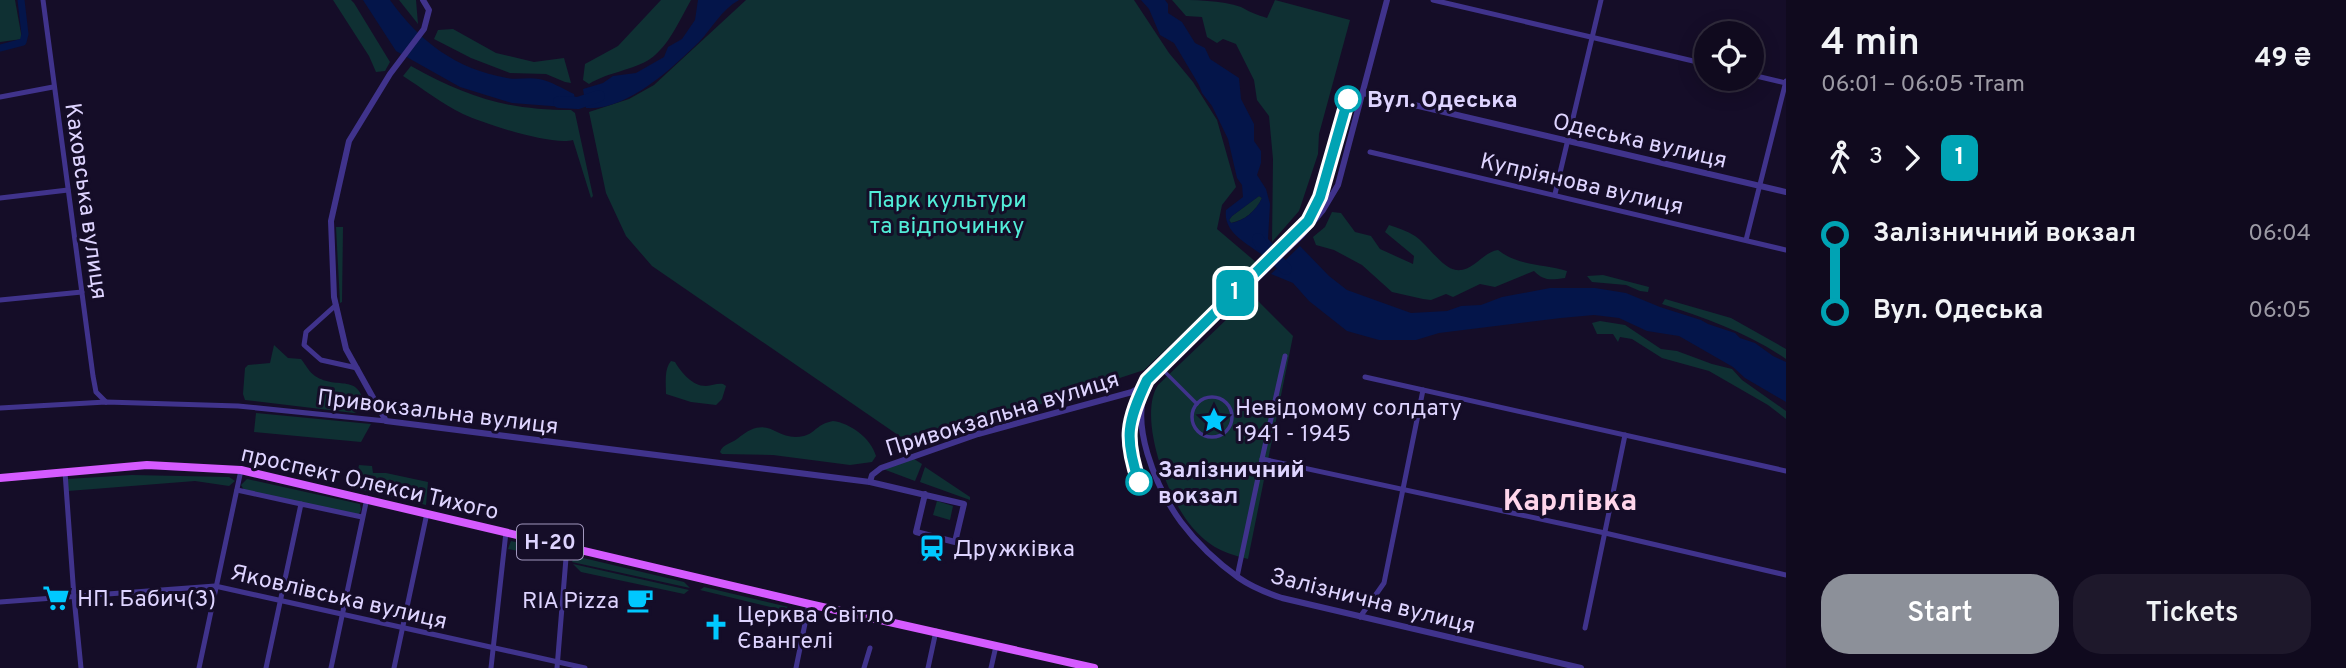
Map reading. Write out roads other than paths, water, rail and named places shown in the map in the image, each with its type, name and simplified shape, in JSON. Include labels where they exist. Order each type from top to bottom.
[{"type":"main road","name":"проспект Олекси Тихого","points":[[0,478],[147,465],[241,470],[809,604],[936,631],[1058,664],[1094,668]]},
{"type":"street","name":"Каховська вулиця","points":[[43,0],[96,392],[106,402]]},
{"type":"street","points":[[386,421],[346,349],[336,305],[331,221],[349,141],[390,74],[424,29],[429,10],[423,0]]},
{"type":"street","points":[[1150,382],[1302,235],[1323,211],[1338,185],[1388,0]]},
{"type":"street","points":[[1433,0],[1694,61]]},
{"type":"street","points":[[1555,194],[1601,0]]},
{"type":"street","points":[[1746,240],[1786,82],[1764,77]]},
{"type":"street","points":[[0,97],[54,87]]},
{"type":"street","name":"Одеська вулиця","points":[[1363,93],[1786,192]]},
{"type":"street","name":"Купріянова вулиця","points":[[1370,152],[1786,250]]},
{"type":"street","points":[[0,198],[68,190]]},
{"type":"street","points":[[0,300],[82,292]]},
{"type":"street","points":[[336,305],[306,332],[304,345],[321,360],[357,368]]},
{"type":"street","points":[[1237,577],[1285,356]]},
{"type":"street","points":[[1163,370],[1197,404]]},
{"type":"street","points":[[1365,377],[1786,471]]},
{"type":"street","name":"Привокзальна вулиця","points":[[870,482],[872,475],[881,468],[903,460],[987,432],[1132,392],[1150,382]]},
{"type":"street","name":"Залізнична вулиця","points":[[1150,382],[1142,401],[1141,421],[1150,462],[1181,522],[1237,577],[1266,593],[1282,598],[1581,668]]},
{"type":"street","points":[[1360,618],[1384,583],[1423,390]]},
{"type":"street","points":[[1208,398],[1225,402],[1231,413],[1230,425],[1215,436],[1208,436],[1197,429],[1192,417],[1197,404],[1208,398]]},
{"type":"street","name":"Привокзальна вулиця","points":[[0,408],[106,402],[240,406],[386,421],[870,482],[925,494],[964,504],[955,542],[916,532],[925,494]]},
{"type":"street","points":[[1585,628],[1625,435]]},
{"type":"street","points":[[1262,459],[1786,575]]},
{"type":"street","points":[[199,668],[241,470]]},
{"type":"street","points":[[65,472],[81,668]]},
{"type":"street","points":[[237,490],[362,517]]},
{"type":"street","points":[[331,668],[367,498]]},
{"type":"street","points":[[266,668],[301,504]]},
{"type":"street","points":[[394,668],[427,513]]},
{"type":"street","points":[[491,668],[506,532]]},
{"type":"street","points":[[557,665],[567,546]]},
{"type":"street","name":"Яковлівська вулиця","points":[[0,602],[215,586],[342,613],[557,665],[585,668]]},
{"type":"street","points":[[796,668],[809,604]]},
{"type":"street","points":[[928,668],[936,631]]},
{"type":"street","points":[[991,668],[996,646]]},
{"type":"street","points":[[864,668],[870,648]]},
{"type":"waterway","points":[[0,48],[23,42],[25,34],[21,0]]},
{"type":"waterway","points":[[559,102],[578,103],[599,96]]},
{"type":"waterway","points":[[1258,239],[1286,269]]},
{"type":"tram line","name":"1","points":[[1139,482],[1129,449],[1131,419],[1147,380],[1308,221],[1320,197],[1348,99]]},
{"type":"place","name":"Вул. Одеська","points":[[1348,99]]},
{"type":"place","name":"Невідомому солдату 1941 - 1945","points":[[1214,420]]},
{"type":"place","name":"Залізничний вокзал","points":[[1139,482]]},
{"type":"place","name":"Дружківка","points":[[932,548]]},
{"type":"place","name":"НП. Бабич(3)","points":[[56,598]]},
{"type":"place","name":"RIA Pizza","points":[[640,600]]},
{"type":"place","name":"Церква Світло Євангелі","points":[[716,627]]},
{"type":"district","name":"Карлівка","points":[[1570,500]]},
{"type":"park label","name":"Парк культури та відпочинку","points":[[947,212]]}]
